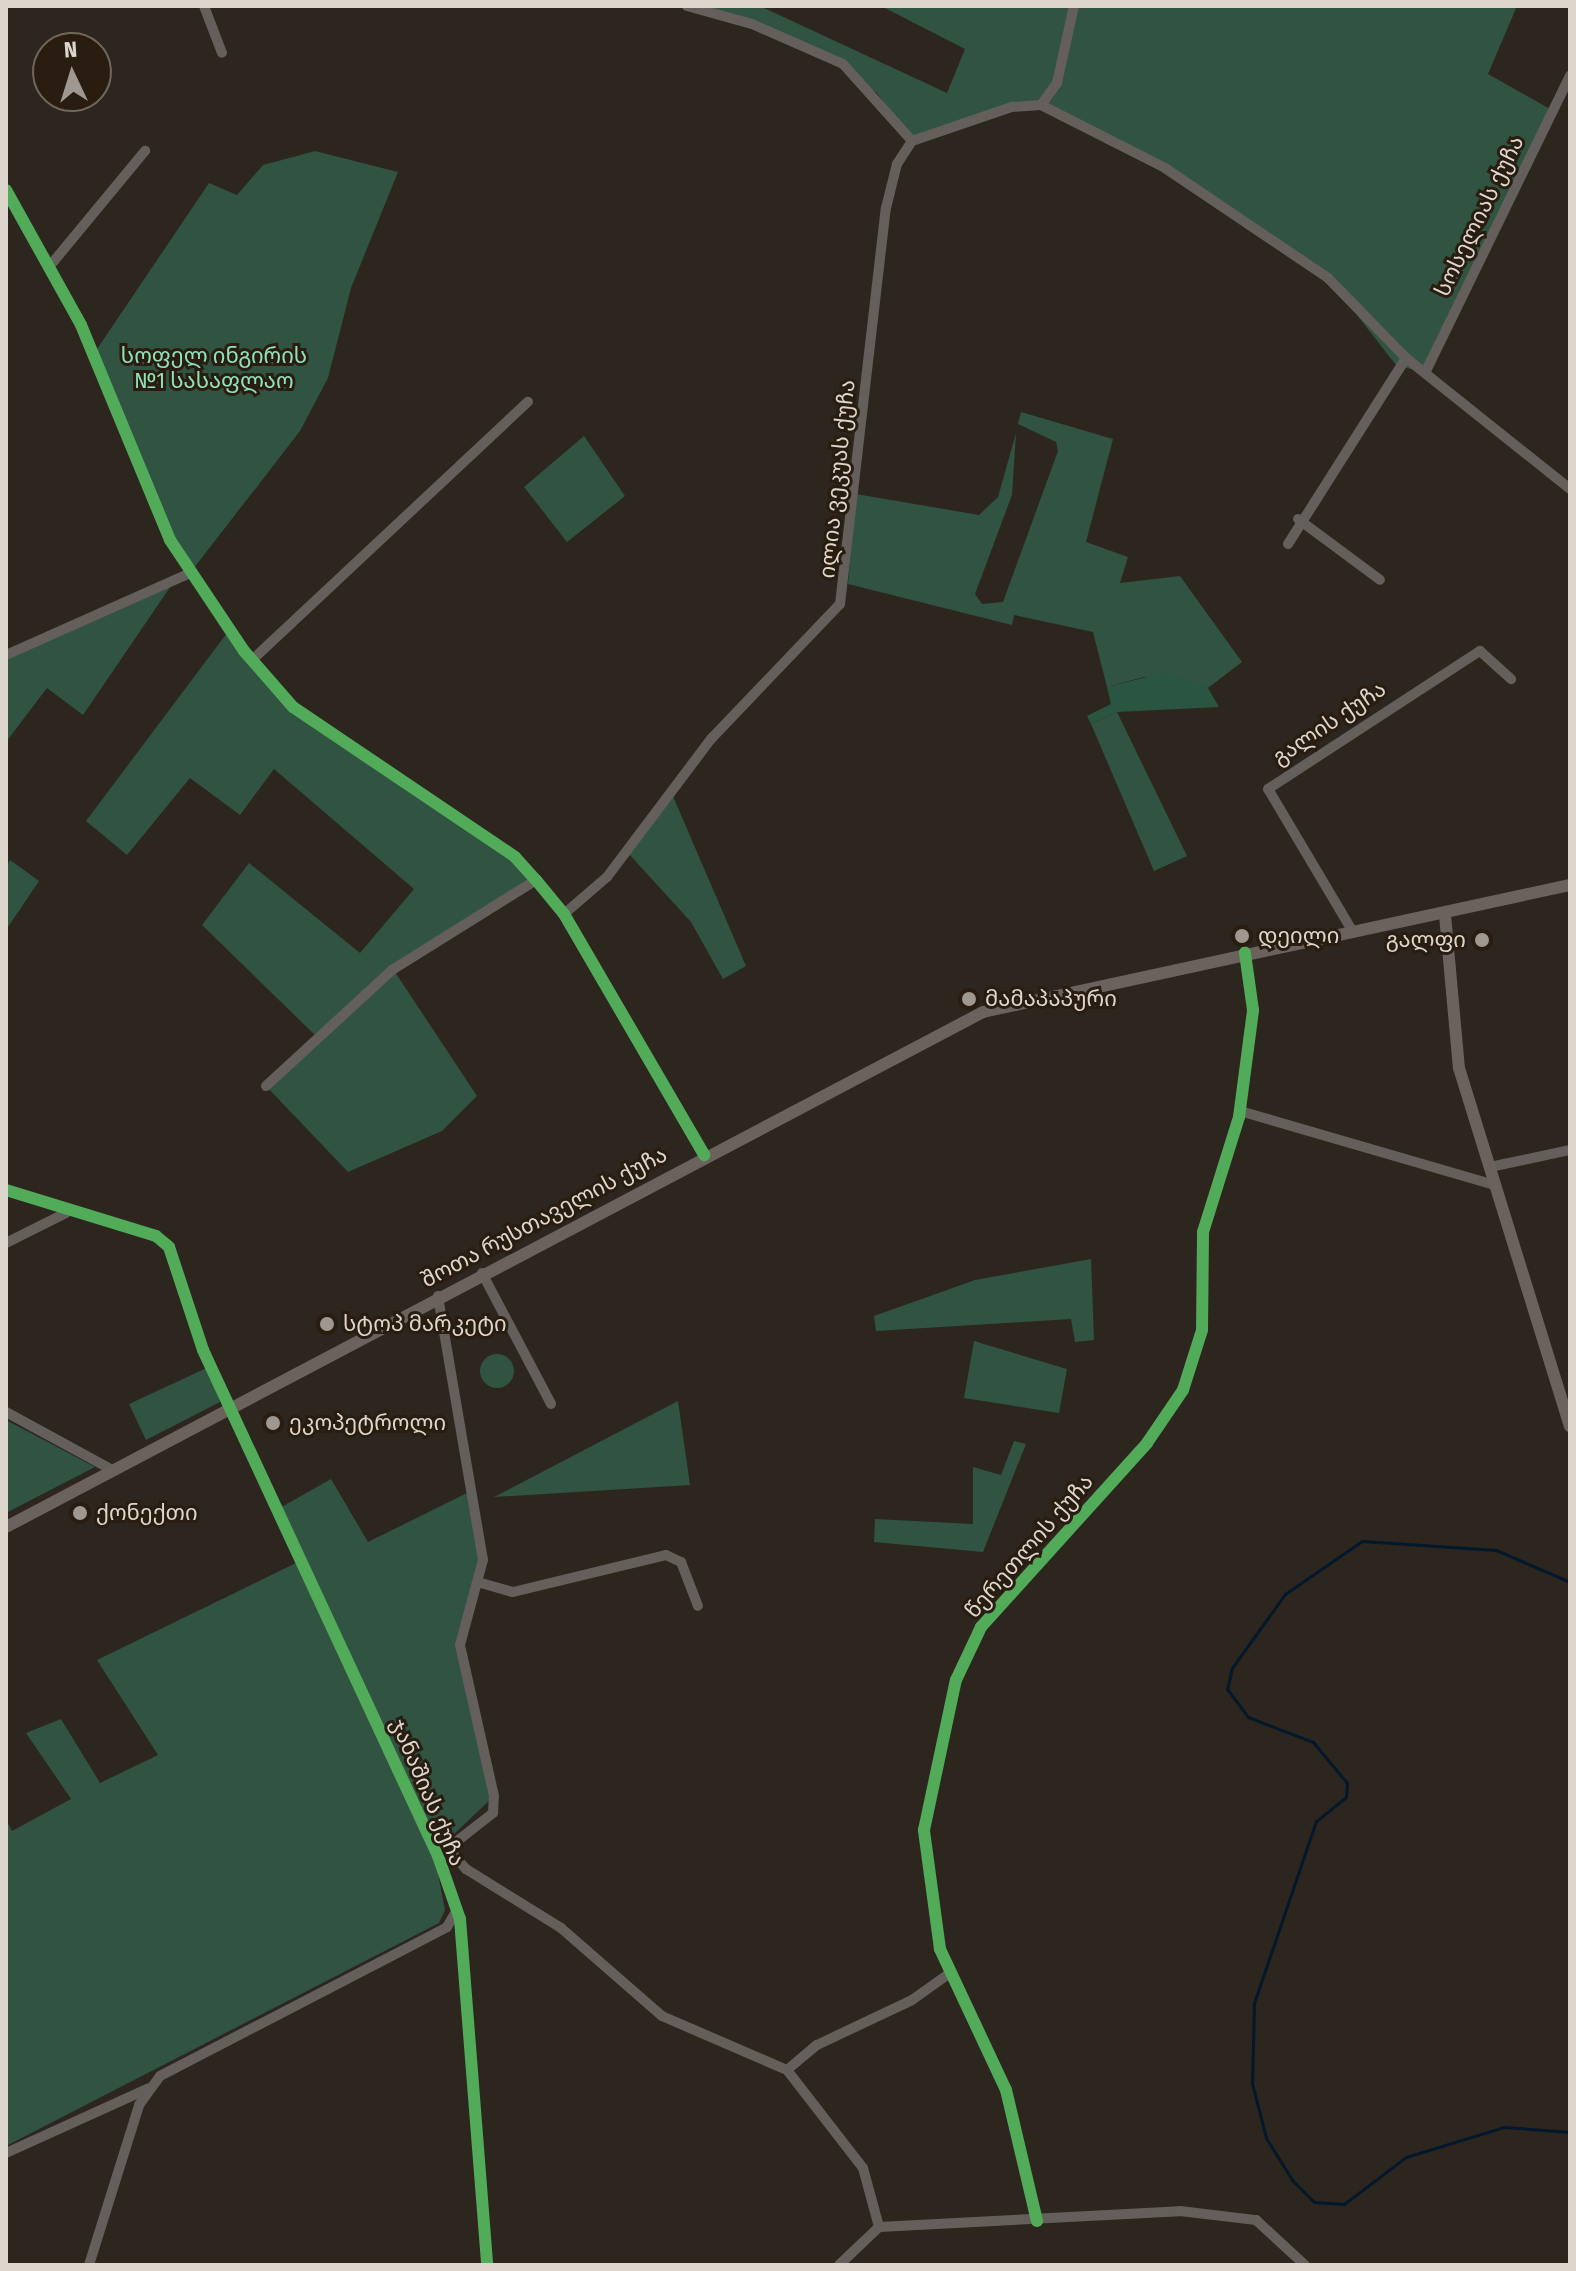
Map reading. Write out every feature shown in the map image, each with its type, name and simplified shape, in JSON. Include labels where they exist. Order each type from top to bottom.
[{"type":"main road","name":"შოთა რუსთაველის ქუჩა","points":[[6,1527],[704,1155],[983,1012],[1245,953],[1445,915],[1570,885]]},
{"type":"main road","points":[[1445,915],[1459,1068],[1570,1426]]},
{"type":"street","points":[[204,6],[222,53]]},
{"type":"street","points":[[687,6],[752,24],[843,64],[912,141],[1012,107],[1041,105],[1165,168],[1328,278],[1406,358],[1570,489]]},
{"type":"street","points":[[1041,105],[1057,83],[1074,6]]},
{"type":"street","name":"სოსელიას ქუჩა","points":[[1425,373],[1570,76]]},
{"type":"street","name":"ილია ვეკუას ქუჩა","points":[[564,914],[607,877],[711,739],[840,604],[886,208],[897,164],[912,141]]},
{"type":"street","points":[[49,267],[145,151]]},
{"type":"street","points":[[6,190],[49,267],[190,573],[252,660],[293,707],[515,857],[564,914],[704,1155]]},
{"type":"street","points":[[1288,544],[1298,519],[1406,358]]},
{"type":"street","points":[[252,660],[528,402]]},
{"type":"street","points":[[1298,519],[1380,580]]},
{"type":"street","points":[[6,655],[190,573]]},
{"type":"street","name":"გალის ქუჩა","points":[[1353,932],[1268,789],[1480,651],[1511,679]]},
{"type":"street","points":[[266,1086],[392,970],[536,880]]},
{"type":"street","name":"წერეთლის ქუჩა","points":[[1037,2221],[1006,2090],[950,1973],[932,1918],[924,1830],[956,1680],[981,1627],[1147,1443],[1183,1390],[1202,1330],[1203,1232],[1240,1111],[1253,1010],[1245,953]]},
{"type":"street","points":[[1240,1111],[1495,1185]]},
{"type":"street","points":[[1490,1167],[1570,1150]]},
{"type":"street","name":"ჯანაშიას ქუჩა","points":[[6,1190],[66,1213],[156,1236],[169,1247],[232,1409],[438,1856],[463,1939],[487,2265]]},
{"type":"street","points":[[6,1243],[66,1213]]},
{"type":"street","points":[[482,1273],[551,1404]]},
{"type":"street","points":[[438,1296],[483,1560],[481,1583],[460,1645],[493,1813],[438,1856]]},
{"type":"street","points":[[6,1412],[114,1471]]},
{"type":"street","points":[[481,1583],[513,1592],[666,1555],[681,1562],[698,1606]]},
{"type":"street","points":[[448,1849],[466,1869],[561,1928],[662,2016],[787,2070],[863,2168],[879,2227]]},
{"type":"street","points":[[6,2153],[149,2088],[447,1927],[454,1915]]},
{"type":"street","points":[[787,2070],[950,1973]]},
{"type":"street","points":[[89,2265],[149,2088]]},
{"type":"street","points":[[839,2265],[879,2227],[1180,2211],[1239,2216],[1267,2226],[1305,2265]]},
{"type":"green space","points":[[687,6],[760,6],[947,93],[965,49],[881,6],[1517,6],[1488,74],[1552,110],[1425,373],[1396,365],[1328,278],[1165,168],[1041,105],[1012,107],[912,141],[877,93],[818,51]]},
{"type":"green space","name":"სოფელ ინგირის №1 სასაფლაო","points":[[315,151],[398,172],[351,288],[328,378],[300,431],[190,573],[93,355],[209,183],[237,195],[263,165]]},
{"type":"green space","points":[[1021,412],[1113,439],[1086,542],[1128,557],[1120,583],[1180,576],[1242,662],[1208,688],[1144,677],[1107,687],[1093,632],[1014,615],[1012,625],[848,584],[856,494],[979,515],[998,497],[1016,433],[1012,495],[975,594],[982,604],[1003,602],[1058,451],[1056,442],[1018,424]]},
{"type":"green space","points":[[584,436],[625,496],[567,542],[524,487]]},
{"type":"green space","points":[[177,577],[83,715],[47,688],[6,742],[6,655]]},
{"type":"green space","points":[[230,629],[293,707],[515,857],[536,880],[393,969],[477,1096],[442,1131],[348,1172],[266,1086],[318,1038],[202,925],[249,863],[360,953],[414,889],[274,769],[240,815],[190,778],[127,855],[86,821]]},
{"type":"green space","points":[[1167,672],[1208,688],[1219,707],[1117,712],[1091,724],[1087,716],[1111,704],[1107,687]]},
{"type":"green space","points":[[1117,712],[1187,856],[1154,871],[1091,724]]},
{"type":"green space","points":[[672,794],[746,966],[723,979],[691,922],[628,853]]},
{"type":"green space","points":[[10,860],[39,881],[6,930],[6,867]]},
{"type":"green space","points":[[1091,1259],[1094,1340],[1075,1342],[1071,1319],[876,1331],[874,1316],[975,1280]]},
{"type":"green space","points":[[974,1341],[1067,1369],[1059,1413],[964,1398]]},
{"type":"green space","points":[[497,1354],[509,1359],[514,1371],[509,1383],[497,1388],[485,1383],[480,1371],[485,1359]]},
{"type":"green space","points":[[211,1366],[220,1402],[146,1440],[129,1404]]},
{"type":"green space","points":[[678,1401],[690,1485],[494,1497]]},
{"type":"green space","points":[[6,1420],[95,1467],[6,1513]]},
{"type":"green space","points":[[1014,1441],[1026,1444],[983,1552],[874,1542],[875,1519],[973,1524],[973,1467],[1001,1475]]},
{"type":"green space","points":[[331,1479],[368,1542],[473,1490],[483,1560],[460,1636],[494,1796],[434,1853],[445,1910],[439,1923],[6,2146],[6,1819],[12,1831],[71,1799],[26,1733],[61,1719],[100,1783],[158,1755],[97,1660],[300,1561],[278,1509]]},
{"type":"waterway","points":[[1570,1582],[1496,1550],[1362,1541],[1285,1594],[1232,1668],[1227,1689],[1248,1717],[1313,1742],[1347,1783],[1346,1797],[1316,1821],[1254,2003],[1252,2083],[1266,2138],[1293,2181],[1314,2202],[1344,2204],[1406,2157],[1504,2127],[1570,2132]]},
{"type":"cycle path","points":[[6,190],[81,325],[170,540],[244,651],[293,707],[515,857],[536,880],[564,914],[704,1155]]},
{"type":"cycle path","points":[[1037,2221],[1006,2090],[940,1949],[924,1830],[956,1680],[981,1627],[1147,1443],[1183,1390],[1202,1330],[1203,1232],[1239,1117],[1253,1010],[1245,953]]},
{"type":"cycle path","points":[[6,1190],[156,1236],[169,1247],[203,1350],[438,1856],[460,1919],[487,2265]]},
{"type":"place","name":"დეილი","points":[[1242,936]]},
{"type":"place","name":"გალფი","points":[[1482,940]]},
{"type":"place","name":"მამაპაპური","points":[[969,999]]},
{"type":"place","name":"სტოპ მარკეტი","points":[[327,1324]]},
{"type":"place","name":"ეკოპეტროლი","points":[[273,1423]]},
{"type":"place","name":"ქონექთი","points":[[80,1513]]}]
